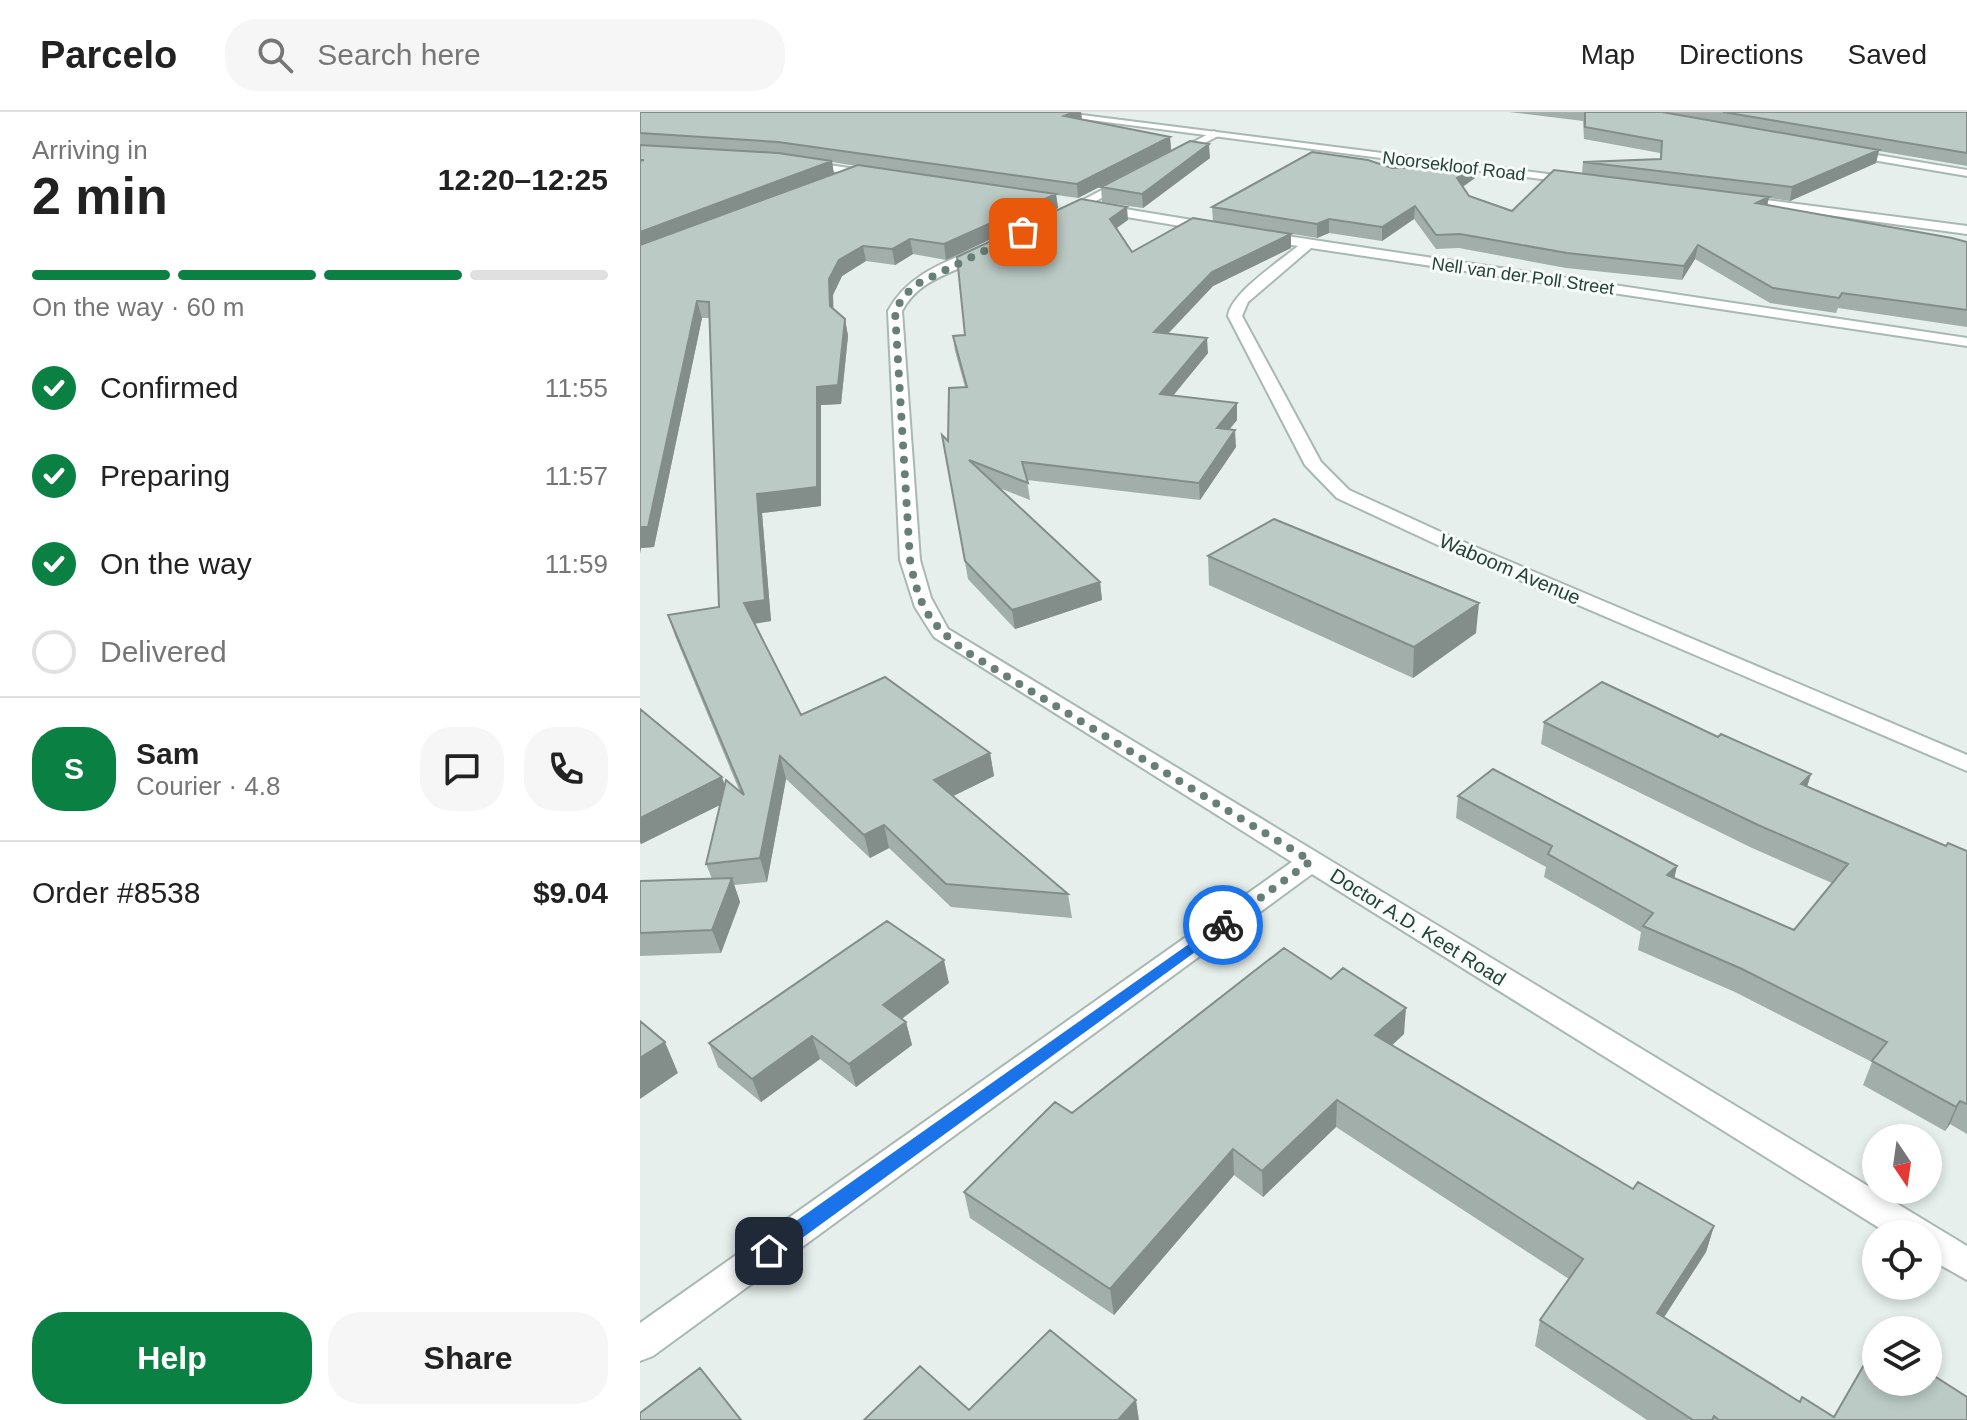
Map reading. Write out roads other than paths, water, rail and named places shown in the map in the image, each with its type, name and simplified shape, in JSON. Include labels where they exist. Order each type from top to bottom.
[{"type":"street","name":"Noorsekloof Road","points":[[1035,112],[1598,184]]},
{"type":"street","points":[[1038,225],[1214,134]]},
{"type":"street","points":[[1841,152],[1967,173]]},
{"type":"street","points":[[796,163],[888,177]]},
{"type":"street","points":[[829,184],[858,173]]},
{"type":"street","points":[[1724,199],[1967,230]]},
{"type":"street","points":[[1051,201],[1232,231]]},
{"type":"street","name":"Nell van der Poll Street","points":[[1247,234],[1967,342]]},
{"type":"street","name":"Doctor A.D. Keet Road","points":[[1009,238],[917,284],[903,297],[895,311],[910,560],[915,587],[926,614],[941,633],[970,654],[1895,1220]]},
{"type":"street","name":"Waboom Avenue","points":[[1308,244],[1243,299],[1236,308],[1235,316],[1314,465],[1343,494],[1447,542],[1967,764]]},
{"type":"street","points":[[640,1344],[1311,861]]},
{"type":"street","points":[[1942,1249],[1967,1264]]}]
